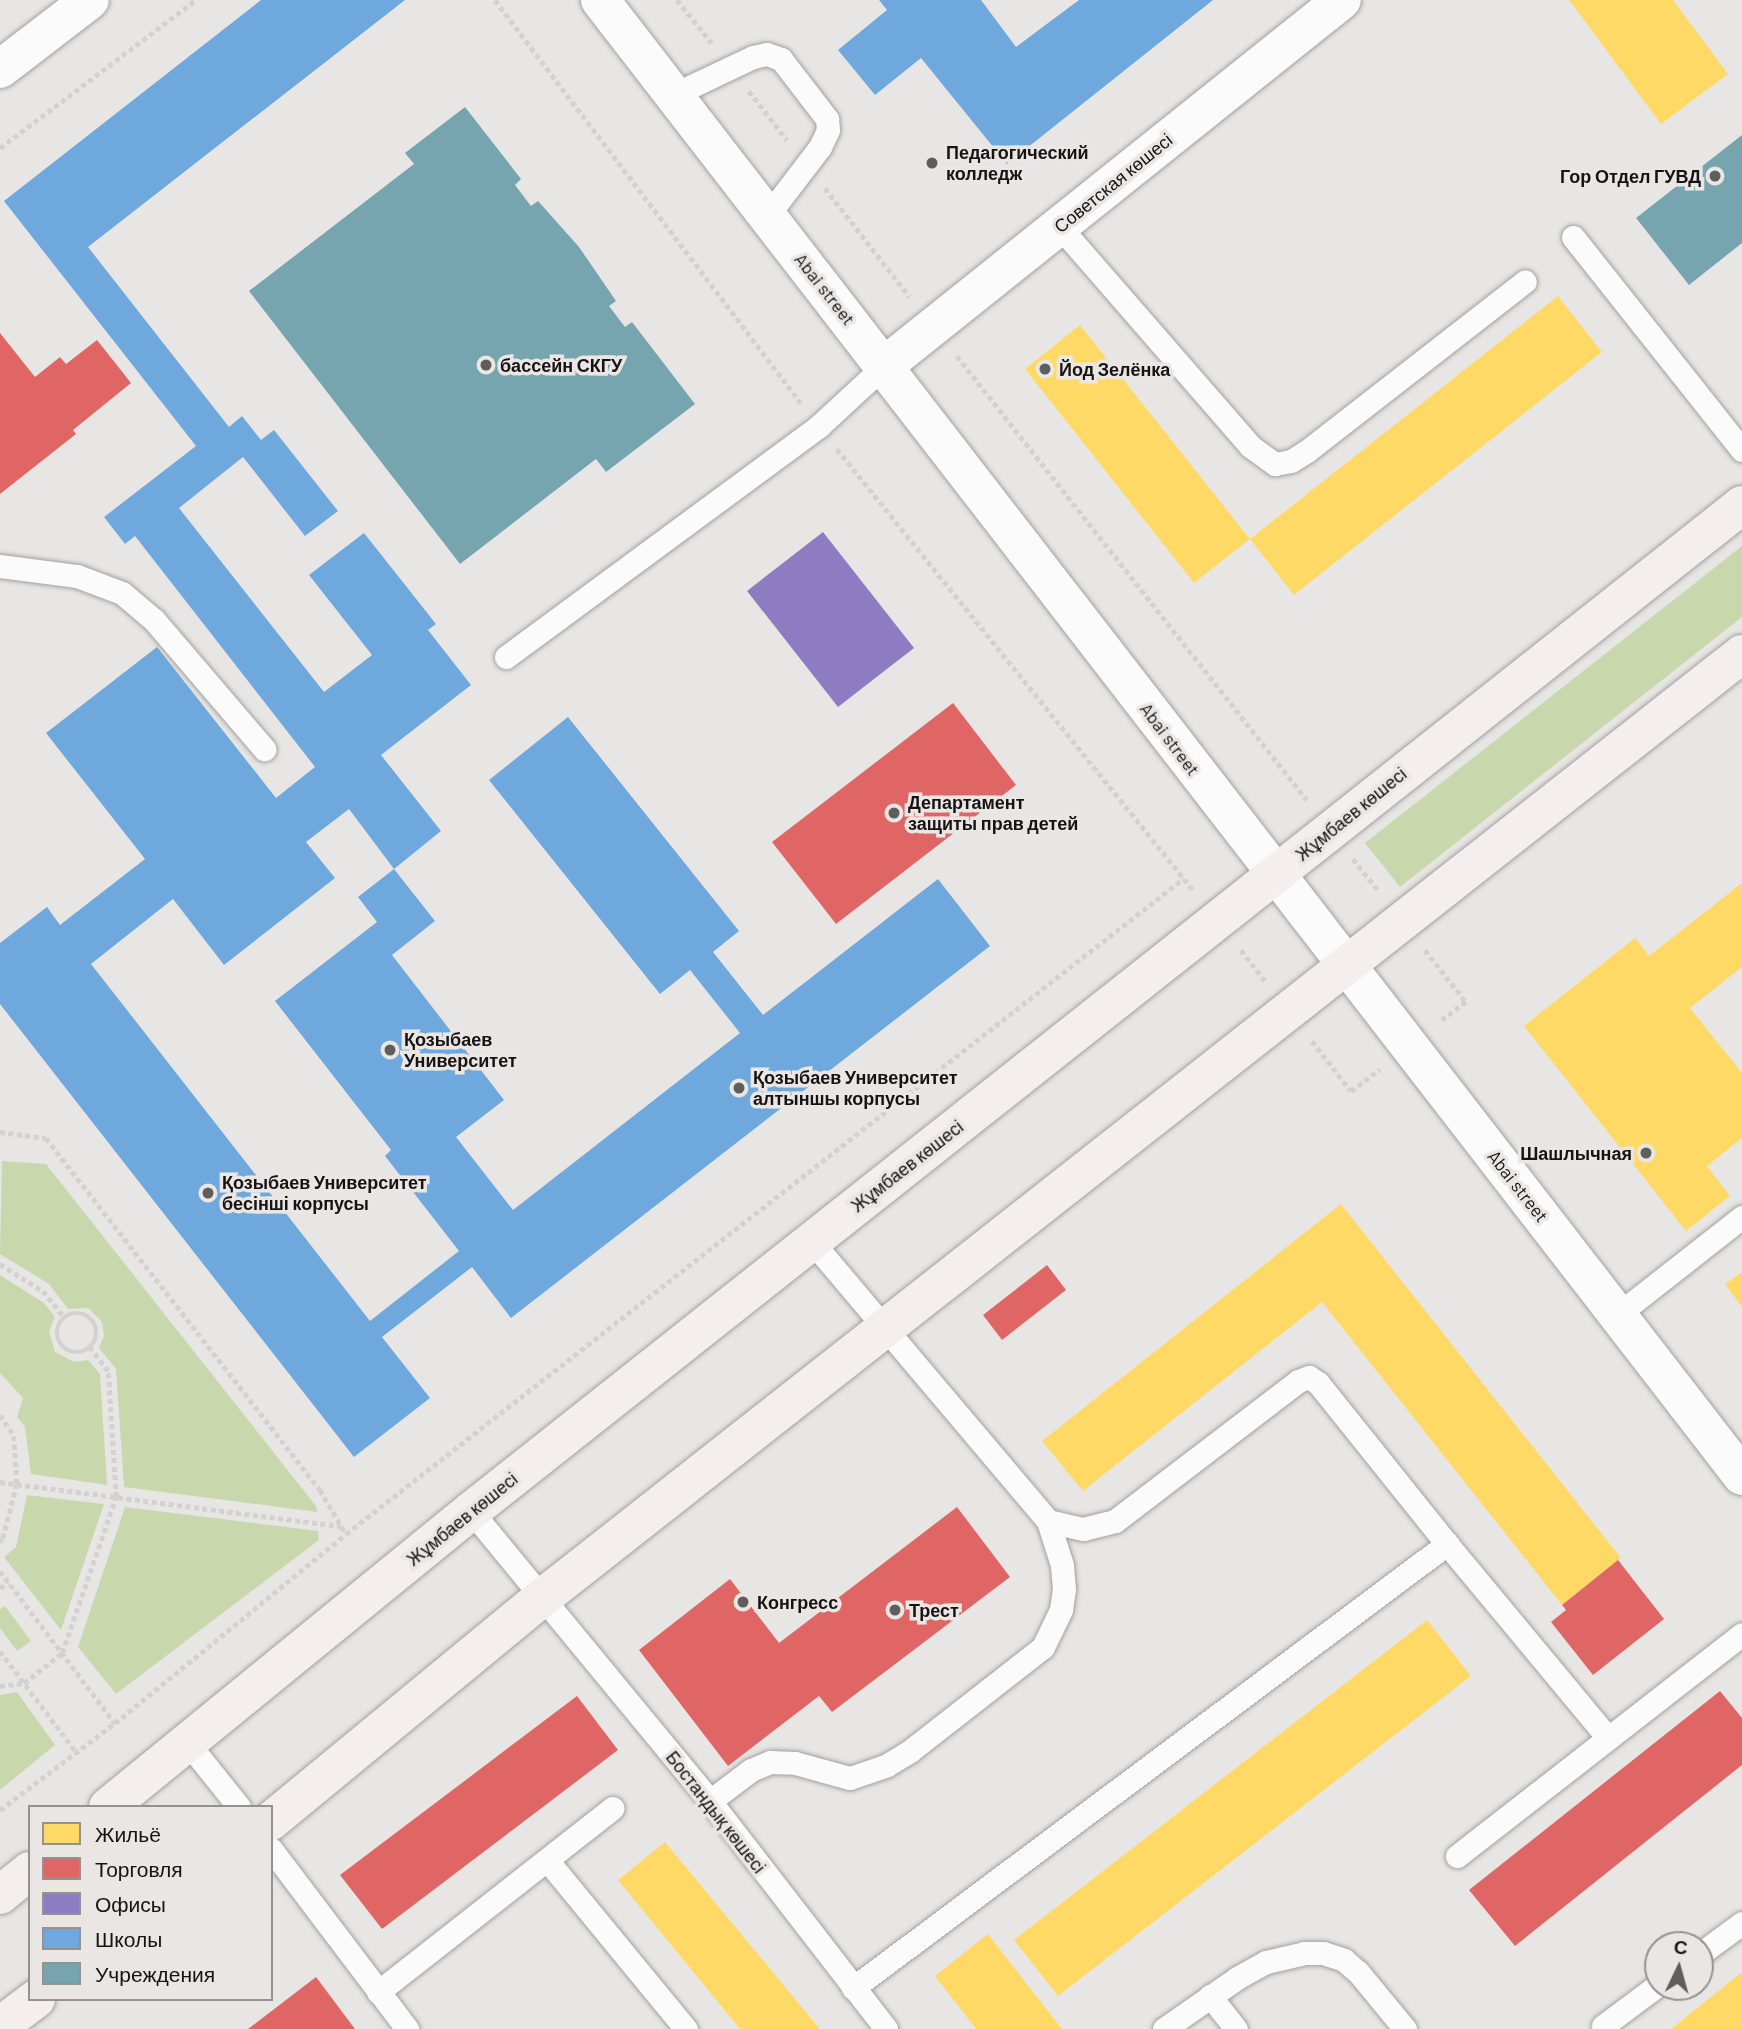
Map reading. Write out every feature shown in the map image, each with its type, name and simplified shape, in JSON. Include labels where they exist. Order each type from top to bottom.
[{"type":"main road","name":"Жұмбаев көшесі","points":[[110,1805],[471,1511],[1742,505]]},
{"type":"main road","points":[[273,1819],[542,1598],[1742,654]]},
{"type":"main road","points":[[0,1895],[28,1873]]},
{"type":"main road","points":[[0,2026],[33,2001]]},
{"type":"street","points":[[0,69],[90,0]]},
{"type":"street","name":"Abai street","points":[[600,0],[1742,1476]]},
{"type":"street","name":"Советская көшесі","points":[[884,366],[1342,0]]},
{"type":"lane","points":[[675,94],[759,55],[782,59],[828,125],[827,136],[768,215]]},
{"type":"lane","points":[[1059,226],[1250,446],[1276,464],[1291,461],[1307,451],[1525,281]]},
{"type":"lane","points":[[1573,237],[1742,450]]},
{"type":"lane","points":[[506,657],[819,426],[884,366]]},
{"type":"lane","points":[[0,566],[77,576],[122,593],[154,620],[264,749]]},
{"type":"lane","points":[[1618,1315],[1742,1217]]},
{"type":"lane","points":[[710,1801],[751,1770],[770,1762],[794,1763],[850,1778],[887,1765],[910,1751],[1043,1647],[1054,1630],[1065,1589],[1062,1565],[1048,1521],[811,1241]]},
{"type":"lane","points":[[1048,1521],[1083,1529],[1115,1521],[1298,1381],[1309,1377],[1318,1382],[1447,1544],[1608,1738]]},
{"type":"lane","name":"Бостандық көшесі","points":[[471,1511],[710,1801],[886,2029]]},
{"type":"lane","points":[[853,1988],[1447,1544]]},
{"type":"lane","points":[[1457,1856],[1742,1634]]},
{"type":"lane","points":[[187,1742],[237,1805]]},
{"type":"lane","points":[[378,1992],[613,1808]]},
{"type":"lane","points":[[273,1852],[407,2029]]},
{"type":"lane","points":[[547,1860],[687,2029]]},
{"type":"lane","points":[[1714,1944],[1742,1923]]},
{"type":"lane","points":[[1164,2029],[1210,1996],[1266,1962],[1304,1952],[1323,1953],[1344,1960],[1358,1972],[1405,2029]]},
{"type":"lane","points":[[1603,2026],[1644,1995]]},
{"type":"lane","points":[[1210,1996],[1236,2029]]},
{"type":"path","points":[[0,148],[196,0]]},
{"type":"path","points":[[677,0],[1298,789]]},
{"type":"path","points":[[0,1810],[115,1723],[346,1534],[1184,878]]},
{"type":"path","points":[[0,1132],[46,1138],[320,1490],[346,1534]]},
{"type":"path","points":[[0,1264],[43,1291],[65,1318]]},
{"type":"path","points":[[80,1313],[93,1321],[97,1336],[90,1348],[74,1353],[60,1345],[57,1330],[65,1318],[80,1313]]},
{"type":"path","points":[[0,1686],[24,1683],[62,1653],[116,1497],[108,1371],[90,1348]]},
{"type":"path","points":[[0,1415],[13,1436],[17,1484],[0,1542]]},
{"type":"path","points":[[0,1482],[342,1527]]},
{"type":"path","points":[[0,1571],[115,1723]]},
{"type":"path","points":[[0,1588],[8,1582]]},
{"type":"path","points":[[0,1651],[76,1752]]},
{"type":"green space","points":[[1742,546],[1742,617],[1400,887],[1365,843]]},
{"type":"green space","points":[[2,1161],[46,1164],[316,1506],[317,1512],[124,1487],[116,1369],[99,1348],[104,1336],[102,1322],[88,1308],[68,1309],[49,1284],[0,1254]]},
{"type":"green space","points":[[0,1275],[44,1303],[55,1317],[49,1331],[55,1352],[74,1362],[88,1360],[100,1374],[107,1485],[31,1474],[25,1427],[17,1417],[23,1398],[0,1373]]},
{"type":"green space","points":[[27,1495],[104,1504],[61,1630],[4,1557],[16,1547]]},
{"type":"green space","points":[[125,1507],[318,1531],[319,1540],[116,1694],[78,1647]]},
{"type":"green space","points":[[5,1606],[31,1641],[17,1651],[0,1628],[0,1609]]},
{"type":"green space","points":[[17,1692],[55,1745],[0,1790],[0,1695]]},
{"type":"building: Жильё","points":[[1569,0],[1673,0],[1728,74],[1661,124]]},
{"type":"building: Жильё","points":[[1558,296],[1602,352],[1294,595],[1250,539]]},
{"type":"building: Жильё","points":[[1080,325],[1250,539],[1194,583],[1025,369]]},
{"type":"building: Жильё","points":[[1742,883],[1742,967],[1690,1008],[1742,1073],[1742,1138],[1707,1166],[1730,1196],[1686,1231],[1524,1026],[1635,938],[1649,956]]},
{"type":"building: Жильё","points":[[1341,1204],[1621,1558],[1562,1605],[1322,1302],[1083,1491],[1042,1441]]},
{"type":"building: Жильё","points":[[1742,1272],[1742,1307],[1725,1284]]},
{"type":"building: Жильё","points":[[1427,1620],[1471,1676],[1058,1996],[1014,1940]]},
{"type":"building: Жильё","points":[[665,1842],[820,2029],[740,2029],[618,1880]]},
{"type":"building: Жильё","points":[[988,1934],[1062,2029],[976,2029],[935,1976]]},
{"type":"building: Жильё","points":[[1742,1972],[1742,2029],[1671,2029],[1706,2001],[1714,2001],[1714,1994]]},
{"type":"building: Торговля","points":[[0,333],[35,377],[60,357],[66,364],[97,340],[131,383],[73,430],[76,434],[0,494]]},
{"type":"building: Торговля","name":"Департамент защиты прав детей","points":[[953,703],[1016,785],[836,924],[772,842]]},
{"type":"building: Торговля","points":[[1047,1265],[1066,1290],[1002,1340],[983,1315]]},
{"type":"building: Торговля","points":[[957,1507],[1010,1577],[832,1712],[819,1696],[728,1766],[639,1650],[730,1579],[779,1643]]},
{"type":"building: Торговля","points":[[1618,1560],[1664,1619],[1593,1675],[1551,1622],[1566,1610],[1562,1605]]},
{"type":"building: Торговля","points":[[1720,1691],[1742,1718],[1742,1765],[1515,1946],[1469,1890]]},
{"type":"building: Торговля","points":[[577,1696],[618,1750],[382,1929],[340,1875]]},
{"type":"building: Торговля","points":[[316,1977],[355,2029],[248,2029]]},
{"type":"building: Офисы","points":[[823,532],[914,648],[838,707],[747,591]]},
{"type":"building: Школы","points":[[261,0],[405,0],[88,247],[229,427],[242,416],[261,440],[274,430],[338,511],[305,536],[243,457],[179,508],[324,692],[372,655],[309,575],[364,533],[436,624],[428,630],[471,685],[381,755],[441,831],[394,869],[435,921],[392,955],[504,1100],[456,1137],[513,1210],[740,1033],[690,970],[660,994],[489,780],[568,717],[739,931],[713,952],[763,1015],[938,879],[990,946],[511,1318],[472,1267],[382,1337],[430,1398],[354,1457],[0,1004],[0,943],[47,907],[60,925],[145,859],[46,733],[157,647],[276,798],[315,767],[135,536],[125,544],[104,517],[196,446],[4,201]],"holes":[[[349,809],[394,869],[358,897],[377,922],[275,1001],[391,1150],[385,1156],[459,1251],[370,1321],[91,964],[173,899],[224,965],[335,878],[306,842]]]},
{"type":"building: Школы","points":[[879,0],[981,0],[1016,47],[1079,0],[1213,0],[1007,164],[921,58],[875,95],[838,50],[887,10]]},
{"type":"building: Учреждения","name":"бассейн СКГУ","points":[[465,107],[521,179],[515,185],[531,206],[538,201],[579,247],[616,301],[609,306],[625,327],[632,322],[695,404],[606,472],[596,459],[460,564],[249,291],[414,164],[405,153]]},
{"type":"building: Учреждения","name":"Гор Отдел ГУВД","points":[[1742,135],[1742,243],[1689,285],[1636,218]]},
{"type":"place","name":"Педагогический колледж","points":[[932,163]]},
{"type":"place","name":"Гор Отдел ГУВД","points":[[1715,176]]},
{"type":"place","name":"бассейн СКГУ","points":[[486,365]]},
{"type":"place","name":"Йод Зелёнка","points":[[1045,369]]},
{"type":"place","name":"Департамент защиты прав детей","points":[[894,813]]},
{"type":"place","name":"Қозыбаев Университет","points":[[390,1050]]},
{"type":"place","name":"Қозыбаев Университет алтыншы корпусы","points":[[739,1088]]},
{"type":"place","name":"Шашлычная","points":[[1646,1153]]},
{"type":"place","name":"Қозыбаев Университет бесінші корпусы","points":[[208,1193]]},
{"type":"place","name":"Конгресс","points":[[743,1602]]},
{"type":"place","name":"Трест","points":[[895,1610]]}]
